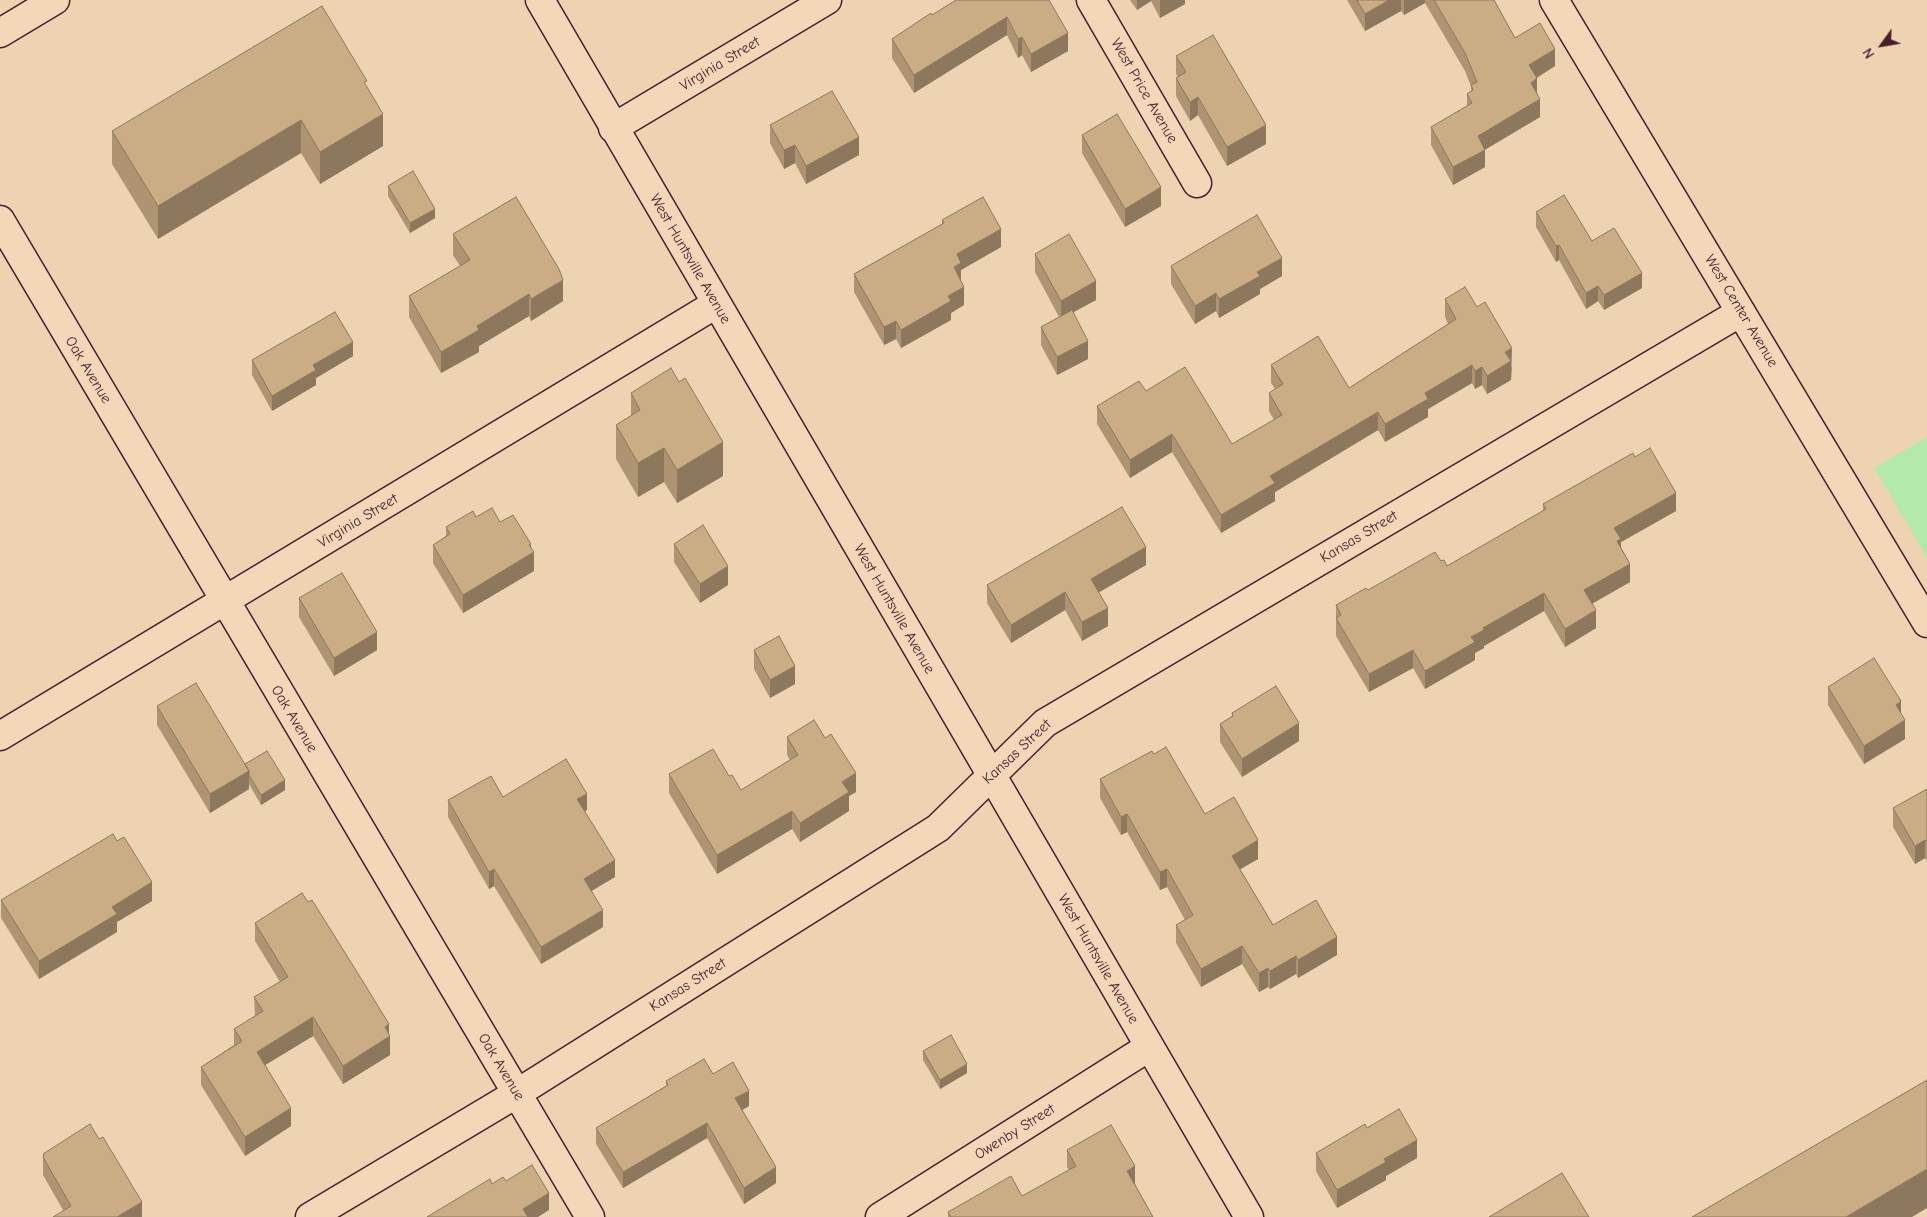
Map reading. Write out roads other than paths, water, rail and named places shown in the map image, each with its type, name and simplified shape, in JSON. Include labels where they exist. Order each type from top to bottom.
[{"type":"street","points":[[0,33],[55,0]]},
{"type":"street","name":"West Huntsville Avenue","points":[[540,0],[1248,1217]]},
{"type":"street","name":"Virginia Street","points":[[613,128],[827,0]]},
{"type":"street","name":"West Price Avenue","points":[[1092,0],[1197,183]]},
{"type":"street","name":"West Center Avenue","points":[[1554,0],[1927,623]]},
{"type":"street","name":"Oak Avenue","points":[[0,220],[590,1217]]},
{"type":"street","name":"Virginia Street","points":[[0,736],[716,304]]},
{"type":"street","name":"Kansas Street","points":[[310,1217],[516,1094],[938,828],[1045,723],[1741,312]]},
{"type":"street","name":"Owenby Street","points":[[880,1217],[1149,1047]]}]
